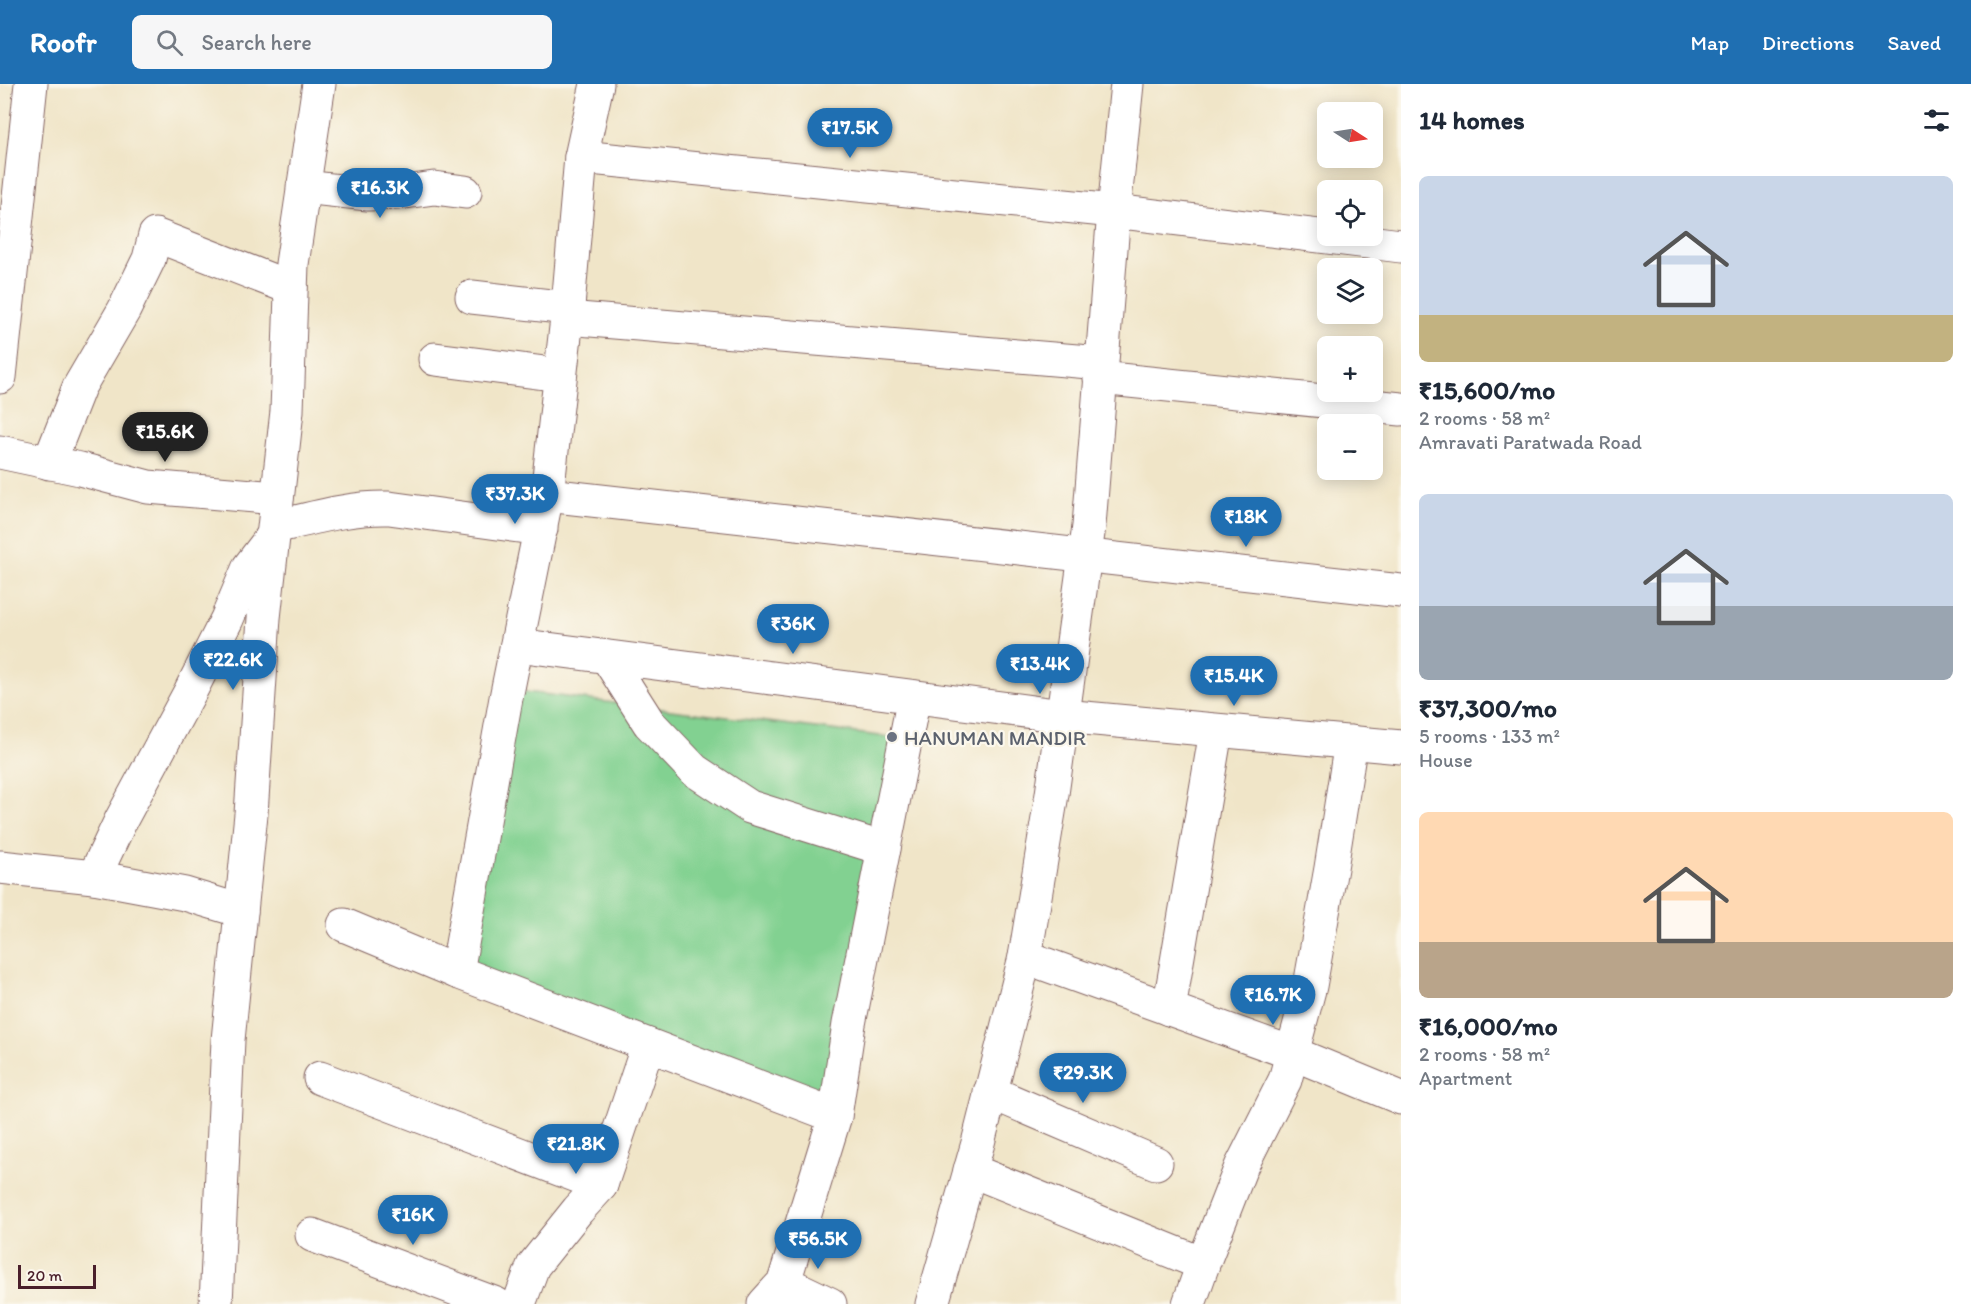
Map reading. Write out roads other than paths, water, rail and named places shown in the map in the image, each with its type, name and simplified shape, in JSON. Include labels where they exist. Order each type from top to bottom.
[{"type":"street","points":[[0,377],[31,84]]},
{"type":"street","points":[[216,1304],[228,1040],[251,814],[264,618],[287,411],[292,264],[319,84]]},
{"type":"street","points":[[457,972],[547,495],[582,157],[597,84]]},
{"type":"street","points":[[933,1304],[1025,957],[1086,556],[1100,371],[1127,84]]},
{"type":"street","points":[[582,157],[1114,211],[1401,246]]},
{"type":"street","points":[[303,186],[368,194],[434,188],[465,192]]},
{"type":"street","points":[[49,463],[79,387],[124,310],[149,259],[155,235],[291,288]]},
{"type":"street","points":[[472,297],[567,313],[1100,371],[1401,409]]},
{"type":"street","points":[[435,359],[560,375]]},
{"type":"street","points":[[0,452],[275,520],[368,507],[541,528]]},
{"type":"street","points":[[547,495],[1401,591]]},
{"type":"street","points":[[94,877],[121,820],[190,693],[249,567],[275,520]]},
{"type":"street","points":[[517,645],[1063,716],[1401,747]]},
{"type":"street","points":[[608,657],[649,723],[694,770],[750,807],[884,849]]},
{"type":"street","points":[[830,1304],[774,1293],[835,1116],[849,1024],[914,697]]},
{"type":"street","points":[[1169,1009],[1216,730]]},
{"type":"street","points":[[1189,1304],[1241,1167],[1285,1080],[1310,986],[1351,742]]},
{"type":"street","points":[[0,867],[94,877],[185,894],[241,911]]},
{"type":"street","points":[[344,925],[457,972],[835,1116]]},
{"type":"street","points":[[1025,957],[1292,1053],[1401,1098]]},
{"type":"street","points":[[519,1304],[533,1266],[601,1185],[648,1045]]},
{"type":"street","points":[[320,1078],[601,1185]]},
{"type":"street","points":[[990,1092],[1156,1163]]},
{"type":"street","points":[[970,1170],[1203,1264]]},
{"type":"street","points":[[312,1235],[496,1304]]},
{"type":"place","name":"HANUMAN MANDIR","points":[[892,737]]}]
